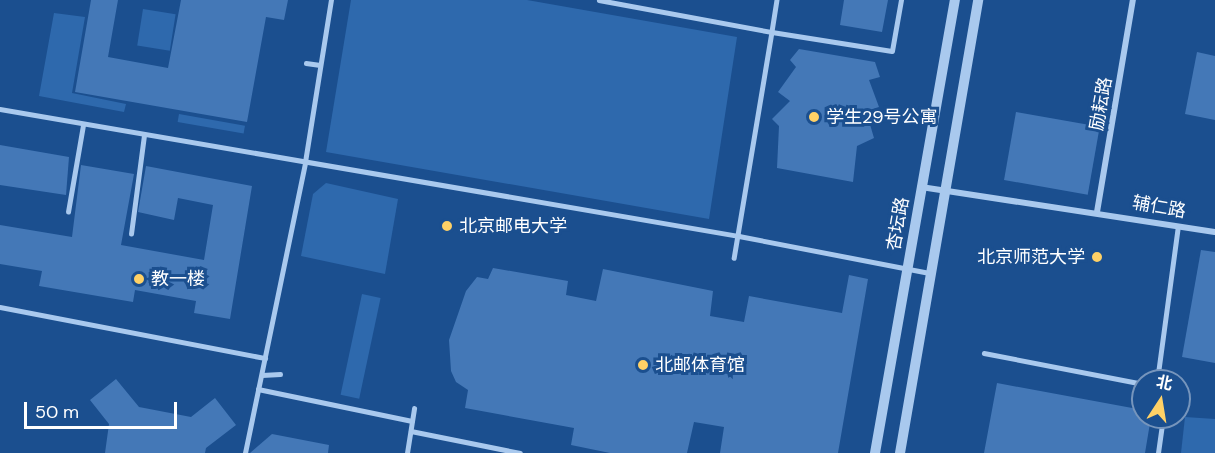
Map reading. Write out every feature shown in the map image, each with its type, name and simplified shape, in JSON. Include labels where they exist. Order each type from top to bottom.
[{"type":"street","name":"杏坛路","points":[[875,453],[955,0]]},
{"type":"street","points":[[900,453],[978,0]]},
{"type":"street","name":"励耘路","points":[[1097,212],[1133,0]]},
{"type":"street","name":"辅仁路","points":[[921,188],[1097,212],[1215,232]]},
{"type":"lane","points":[[245,453],[305,162],[331,0]]},
{"type":"lane","points":[[599,0],[772,32],[892,51],[901,0]]},
{"type":"lane","points":[[734,258],[777,0]]},
{"type":"lane","points":[[306,63],[320,65]]},
{"type":"lane","points":[[0,109],[739,236],[930,273]]},
{"type":"lane","points":[[68,212],[83,125]]},
{"type":"lane","points":[[131,234],[144,135]]},
{"type":"lane","points":[[1159,369],[1178,226]]},
{"type":"lane","points":[[0,307],[265,358]]},
{"type":"lane","points":[[984,353],[1131,382]]},
{"type":"lane","points":[[262,375],[280,374]]},
{"type":"lane","points":[[258,389],[412,421]]},
{"type":"lane","points":[[407,453],[414,409]]},
{"type":"lane","points":[[1158,453],[1161,429]]},
{"type":"lane","points":[[411,431],[520,453]]},
{"type":"shaded area","points":[[351,0],[527,0],[737,37],[709,219],[326,152]]},
{"type":"shaded area","points":[[143,9],[176,14],[170,51],[137,46]]},
{"type":"shaded area","points":[[54,13],[85,17],[72,93],[126,104],[124,112],[39,96]]},
{"type":"shaded area","points":[[179,114],[245,126],[244,134],[178,122]]},
{"type":"shaded area","points":[[326,183],[398,199],[385,274],[301,256],[313,194]]},
{"type":"shaded area","points":[[362,294],[381,298],[359,399],[341,395]]},
{"type":"shaded area","points":[[1191,417],[1215,419],[1215,453],[1181,453],[1184,429],[1191,429]]},
{"type":"building","points":[[91,0],[118,0],[108,57],[168,68],[181,0],[288,0],[284,20],[266,17],[247,122],[75,92]]},
{"type":"building","points":[[844,0],[888,0],[882,32],[840,25]]},
{"type":"building","name":"学生29号公寓","points":[[799,49],[875,62],[880,77],[869,80],[879,107],[866,111],[874,138],[857,146],[853,182],[777,168],[779,126],[772,119],[790,101],[778,92],[796,67],[790,60]]},
{"type":"building","points":[[1197,52],[1215,56],[1215,120],[1185,114]]},
{"type":"building","points":[[1016,112],[1100,127],[1088,195],[1004,180]]},
{"type":"building","points":[[0,145],[69,157],[66,195],[0,185]]},
{"type":"building","name":"教一楼","points":[[81,165],[134,174],[121,245],[204,260],[213,205],[178,198],[174,220],[138,212],[146,166],[252,186],[230,319],[194,313],[196,301],[135,290],[133,302],[39,286],[42,271],[0,264],[0,225],[72,237]]},
{"type":"building","points":[[1201,250],[1215,252],[1215,363],[1182,357]]},
{"type":"building","name":"北邮体育馆","points":[[493,268],[568,281],[566,295],[596,301],[603,269],[713,291],[710,316],[744,322],[749,296],[842,313],[849,275],[868,279],[838,453],[720,453],[724,427],[694,422],[687,453],[610,453],[571,445],[574,428],[465,408],[468,390],[456,382],[451,371],[449,340],[466,291],[477,277],[488,279]]},
{"type":"building","points":[[116,379],[139,407],[191,417],[215,398],[236,425],[206,448],[205,453],[105,453],[109,424],[90,400]]},
{"type":"building","points":[[997,383],[1131,408],[1131,429],[1149,429],[1145,453],[984,453]]},
{"type":"building","points":[[272,434],[329,445],[328,453],[250,453]]},
{"type":"place","name":"学生29号公寓","points":[[814,117]]},
{"type":"place","name":"北京邮电大学","points":[[447,226]]},
{"type":"place","name":"北京师范大学","points":[[1097,257]]},
{"type":"place","name":"教一楼","points":[[139,279]]},
{"type":"place","name":"北邮体育馆","points":[[643,365]]}]
